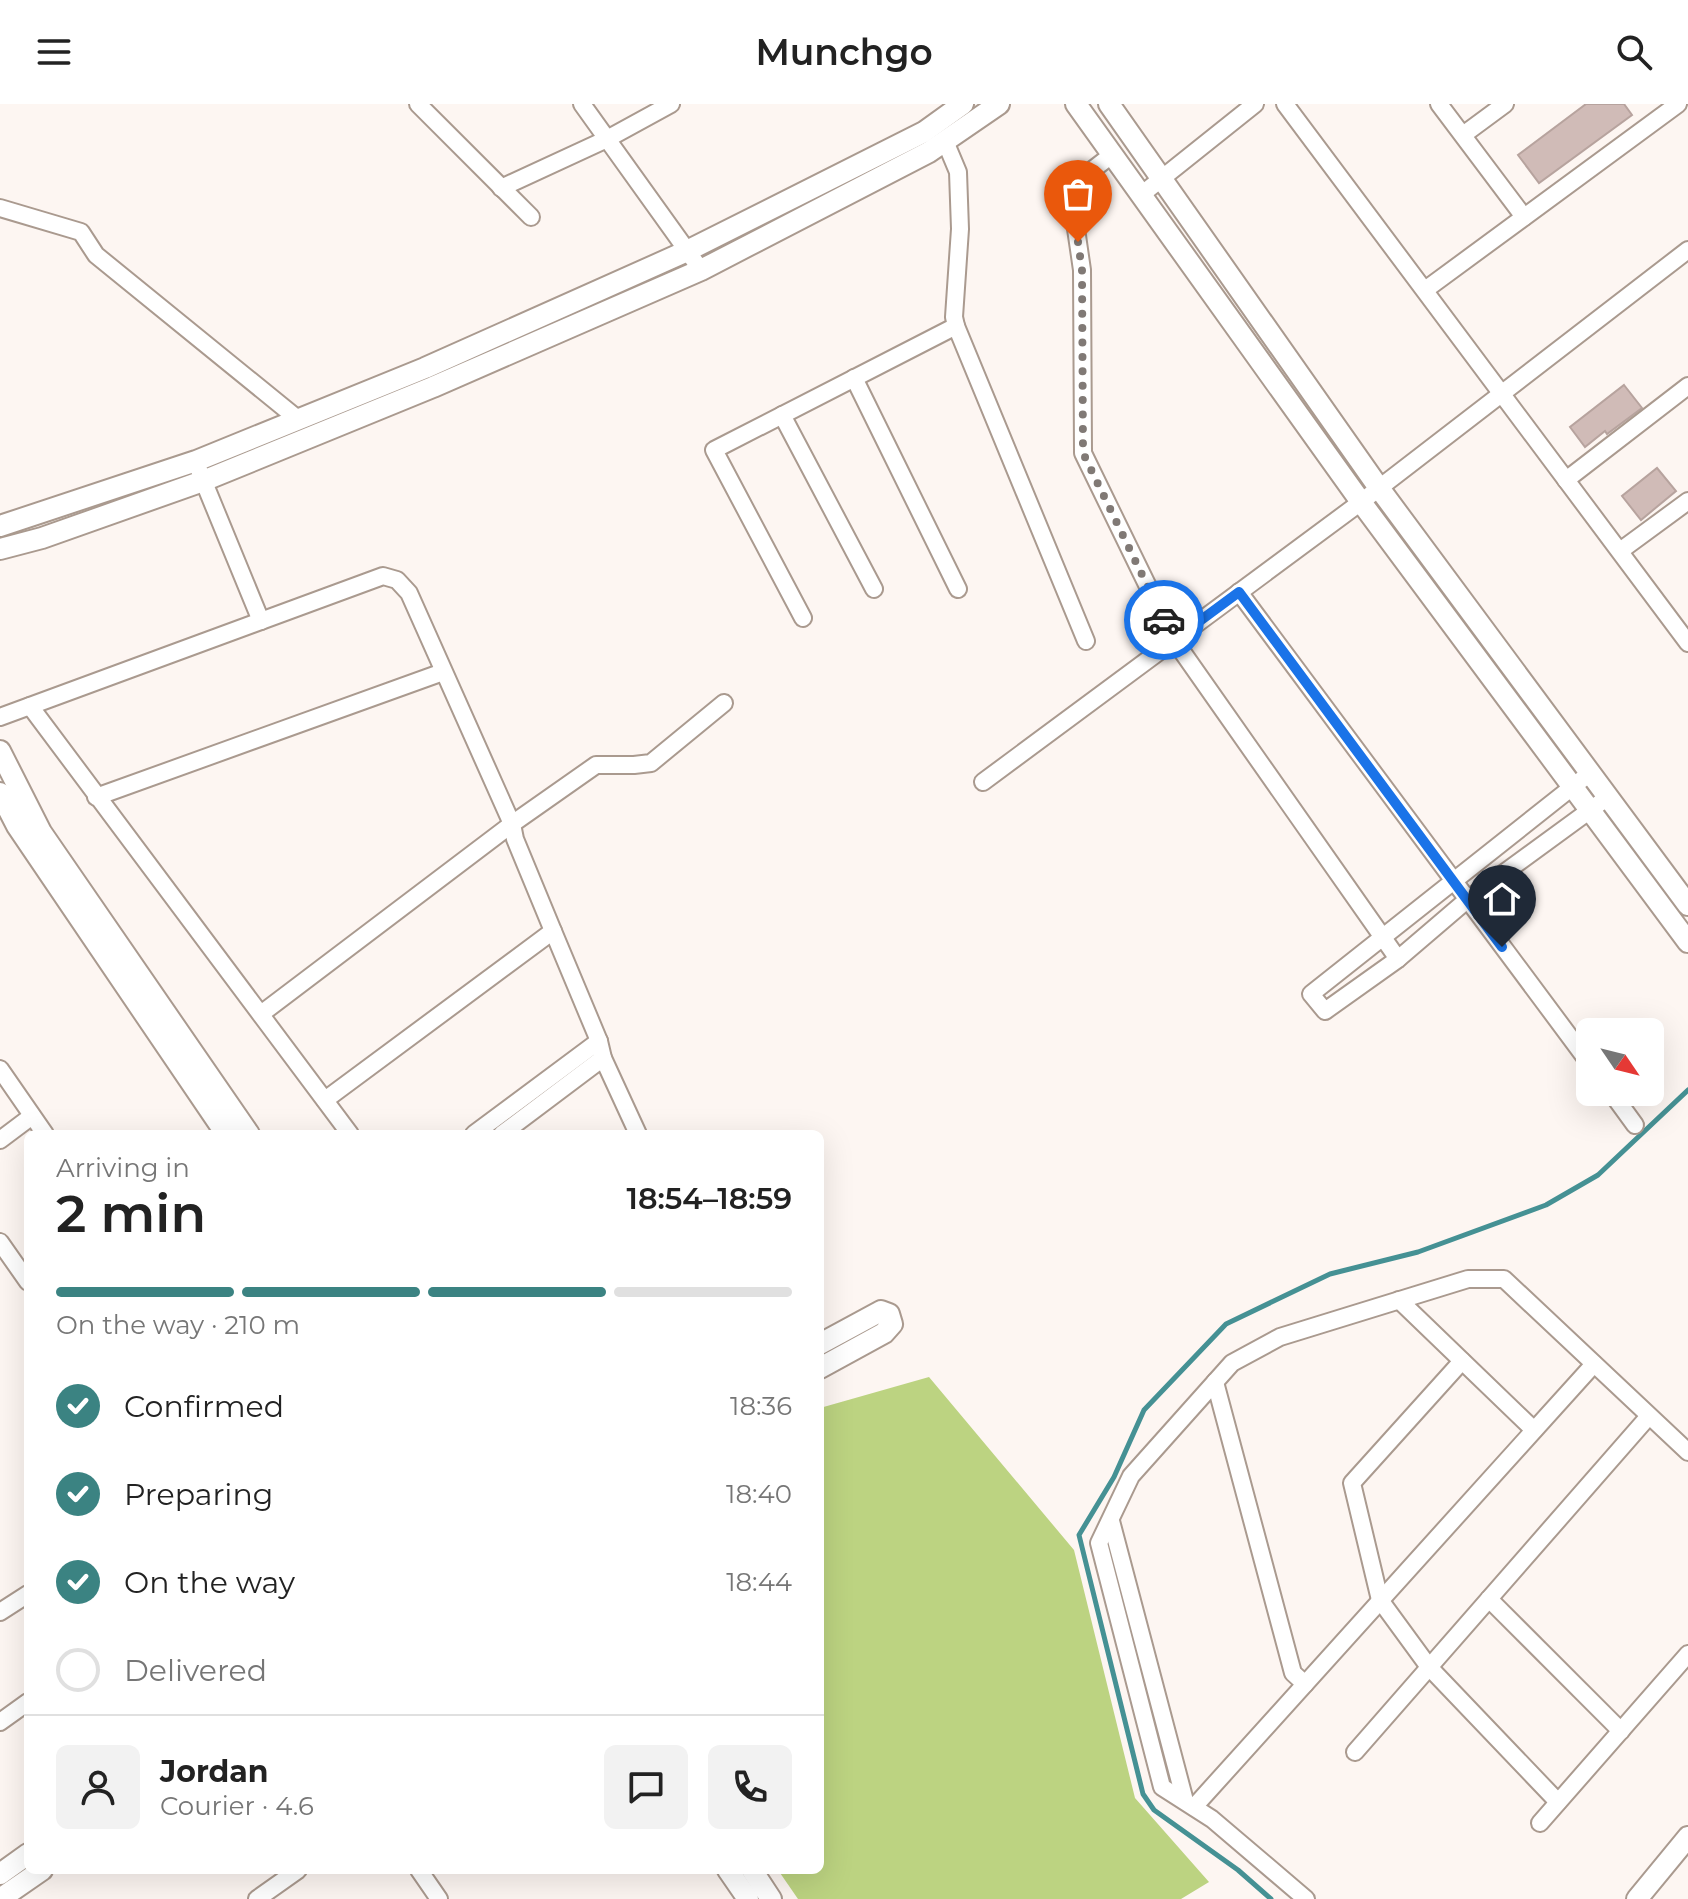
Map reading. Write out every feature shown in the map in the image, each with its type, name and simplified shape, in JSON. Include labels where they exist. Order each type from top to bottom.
[{"type":"street","points":[[418,104],[531,217]]},
{"type":"street","points":[[582,104],[701,270]]},
{"type":"street","points":[[501,188],[607,139],[671,104]]},
{"type":"street","points":[[0,526],[200,471],[299,420],[429,377],[924,132],[963,104]]},
{"type":"street","points":[[0,549],[42,538],[429,377],[701,270],[929,152],[999,104]]},
{"type":"street","points":[[1076,104],[1361,502],[1688,942]]},
{"type":"street","points":[[1109,104],[1379,488],[1688,905]]},
{"type":"street","points":[[1141,195],[1255,104]]},
{"type":"street","points":[[1285,104],[1688,643]]},
{"type":"street","points":[[1439,104],[1524,217]]},
{"type":"street","points":[[1463,135],[1505,104]]},
{"type":"street","points":[[1425,290],[1678,104]]},
{"type":"street","points":[[945,141],[958,172],[960,229],[956,326],[1086,641]]},
{"type":"street","points":[[1113,154],[1065,191],[1074,215],[1082,270],[1083,453],[1174,640],[1398,959]]},
{"type":"street","points":[[0,208],[81,232],[101,259],[299,420]]},
{"type":"street","points":[[983,782],[1361,502],[1688,250]]},
{"type":"street","points":[[803,618],[714,450],[956,326]]},
{"type":"street","points":[[854,378],[958,589]]},
{"type":"street","points":[[1566,480],[1688,386]]},
{"type":"street","points":[[782,415],[874,589]]},
{"type":"street","points":[[200,471],[261,621]]},
{"type":"street","points":[[1620,551],[1688,501]]},
{"type":"street","points":[[0,717],[383,576],[397,580],[409,593],[512,824],[515,839],[599,1041],[603,1058],[636,1130]]},
{"type":"street","points":[[1239,592],[1576,1045]]},
{"type":"street","points":[[96,797],[443,672]]},
{"type":"street","points":[[261,1014],[512,824],[599,763],[651,763],[724,703]]},
{"type":"street","points":[[30,706],[347,1130]]},
{"type":"street","points":[[0,751],[41,832],[246,1130]]},
{"type":"street","points":[[1590,773],[1311,994],[1325,1011],[1398,959],[1467,900],[1608,797]]},
{"type":"street","points":[[0,793],[17,826],[223,1130]]},
{"type":"street","points":[[325,1100],[553,931]]},
{"type":"street","points":[[479,1130],[599,1041]]},
{"type":"street","points":[[507,1130],[603,1058]]},
{"type":"street","points":[[0,1069],[42,1130]]},
{"type":"street","points":[[1621,1106],[1635,1125]]},
{"type":"street","points":[[0,1140],[32,1116]]},
{"type":"street","points":[[0,1242],[24,1276]]},
{"type":"street","points":[[1306,1899],[1190,1804],[1111,1521],[1131,1476],[1232,1363],[1280,1337],[1468,1279],[1504,1279],[1688,1452]]},
{"type":"street","points":[[1399,1300],[1534,1430]]},
{"type":"street","points":[[824,1342],[881,1311],[889,1314],[892,1324],[884,1333],[824,1366]]},
{"type":"street","points":[[1462,1361],[1352,1483],[1380,1600],[1429,1667],[1558,1802]]},
{"type":"street","points":[[1190,1804],[1305,1684],[1594,1364]]},
{"type":"street","points":[[1215,1382],[1293,1673],[1305,1684]]},
{"type":"street","points":[[1355,1752],[1649,1416]]},
{"type":"street","points":[[0,1612],[24,1597]]},
{"type":"street","points":[[1489,1599],[1621,1731]]},
{"type":"street","points":[[1540,1823],[1688,1654]]},
{"type":"street","points":[[0,1722],[24,1705]]},
{"type":"street","points":[[1637,1899],[1688,1837]]},
{"type":"street","points":[[0,1874],[24,1857]]},
{"type":"street","points":[[1655,1899],[1688,1858]]},
{"type":"street","points":[[0,1899],[36,1874]]},
{"type":"street","points":[[265,1897],[293,1874]]},
{"type":"street","points":[[422,1874],[439,1899]]},
{"type":"street","points":[[731,1874],[748,1899]]},
{"type":"street","points":[[755,1874],[771,1899]]},
{"type":"green space","points":[[929,1377],[1074,1550],[1135,1798],[1209,1882],[1181,1899],[798,1899],[781,1874],[824,1874],[824,1407]]},
{"type":"building","points":[[1586,104],[1624,104],[1632,115],[1539,183],[1518,155]]},
{"type":"building","points":[[1624,385],[1642,408],[1585,447],[1570,427]]},
{"type":"building","points":[[1657,468],[1676,491],[1641,520],[1622,496]]},
{"type":"waterway","points":[[1271,1899],[1238,1870],[1154,1810],[1143,1794],[1079,1535],[1114,1477],[1144,1410],[1226,1324],[1330,1274],[1418,1252],[1546,1205],[1598,1175],[1688,1090]]},
{"type":"way so far","points":[[1078,242],[1082,270],[1083,453],[1164,620]]},
{"type":"route","points":[[1164,620],[1174,640],[1239,592],[1502,947]]}]
